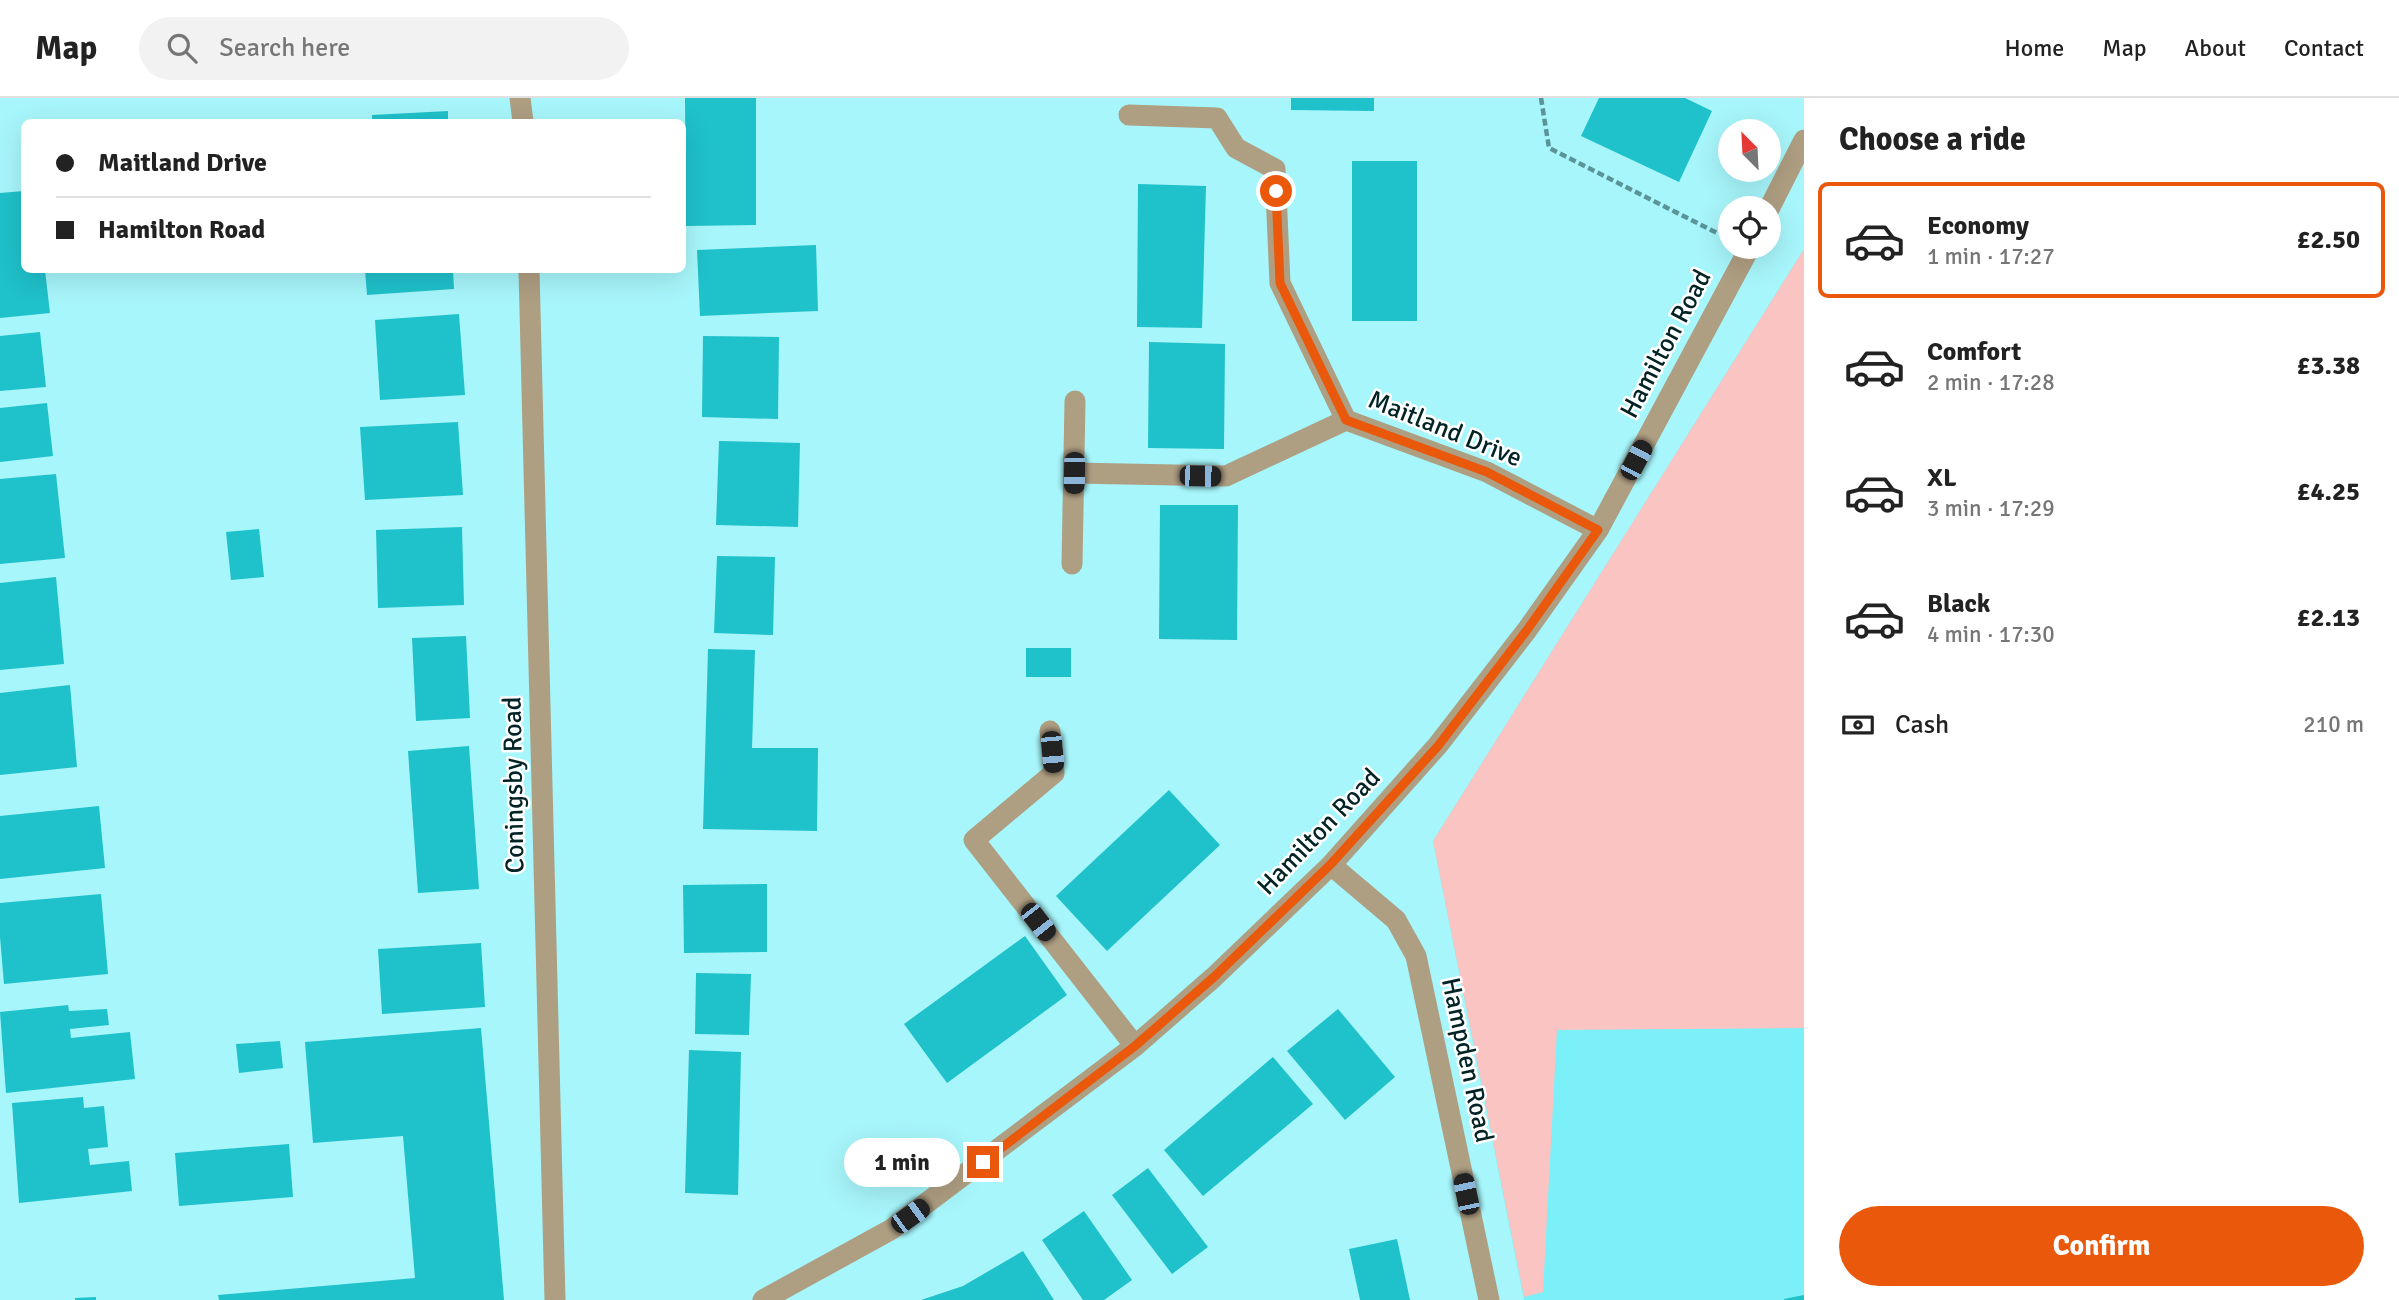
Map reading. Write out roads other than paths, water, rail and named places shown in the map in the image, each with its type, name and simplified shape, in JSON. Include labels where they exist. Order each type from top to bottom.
[{"type":"street","points":[[520,98],[523,119]]},
{"type":"street","name":"Maitland Drive","points":[[1129,115],[1217,118],[1236,148],[1275,169],[1280,283],[1346,420],[1487,472],[1598,530]]},
{"type":"street","points":[[1776,196],[1804,139]]},
{"type":"street","name":"Hamilton Road","points":[[763,1300],[892,1229],[1135,1046],[1214,977],[1331,864],[1438,746],[1527,630],[1598,530],[1744,259]]},
{"type":"street","name":"Coningsby Road","points":[[529,273],[555,1300]]},
{"type":"street","points":[[1072,564],[1074,401]]},
{"type":"street","name":"Maitland Drive","points":[[1074,473],[1226,476],[1346,420]]},
{"type":"street","points":[[1050,731],[1054,774],[974,840],[1135,1046]]},
{"type":"street","name":"Hampden Road","points":[[1331,864],[1396,920],[1416,956],[1489,1300]]}]
